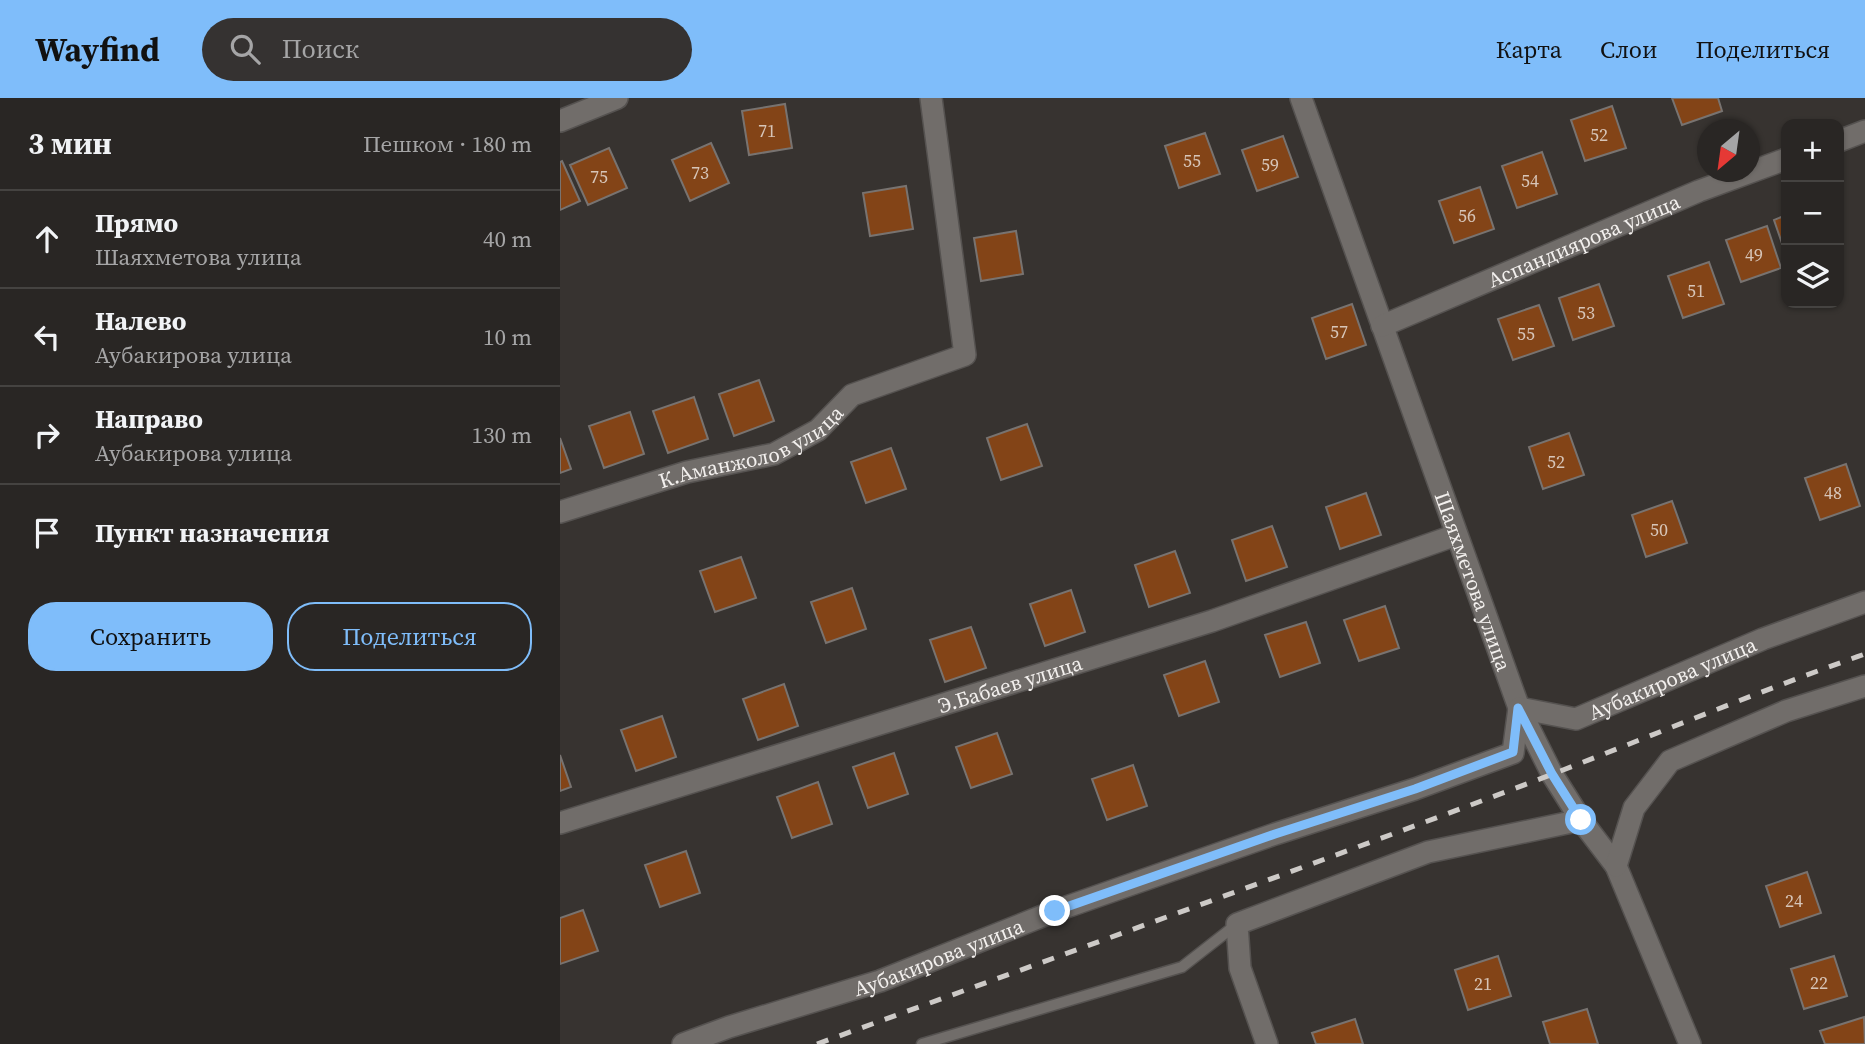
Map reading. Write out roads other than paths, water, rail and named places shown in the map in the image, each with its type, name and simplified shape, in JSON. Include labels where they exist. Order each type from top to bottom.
[{"type":"street","points":[[560,121],[617,98]]},
{"type":"street","name":"К.Аманжолов улица","points":[[560,512],[687,472],[774,454],[818,430],[852,396],[965,355],[931,98]]},
{"type":"street","name":"Шаяхметова улица","points":[[1301,98],[1518,708],[1552,774],[1581,820],[1616,866],[1690,1044]]},
{"type":"street","points":[[1844,139],[1865,131]]},
{"type":"street","name":"Аспандиярова улица","points":[[1382,327],[1699,191],[1781,161]]},
{"type":"street","name":"Э.Бабаев улица","points":[[560,823],[1212,621],[1456,535]]},
{"type":"street","name":"Аубакирова улица","points":[[683,1044],[729,1027],[880,981],[1055,911],[1275,834],[1415,789],[1513,752],[1518,708],[1576,719],[1763,639],[1865,602]]},
{"type":"street","points":[[1616,866],[1634,808],[1670,761],[1786,711],[1865,686]]},
{"type":"street","points":[[1267,1044],[1240,968],[1237,924],[1428,852],[1581,820]]},
{"type":"lane","points":[[922,1044],[1182,967],[1237,924]]},
{"type":"railway","points":[[817,1044],[1422,823],[1865,654]]}]
